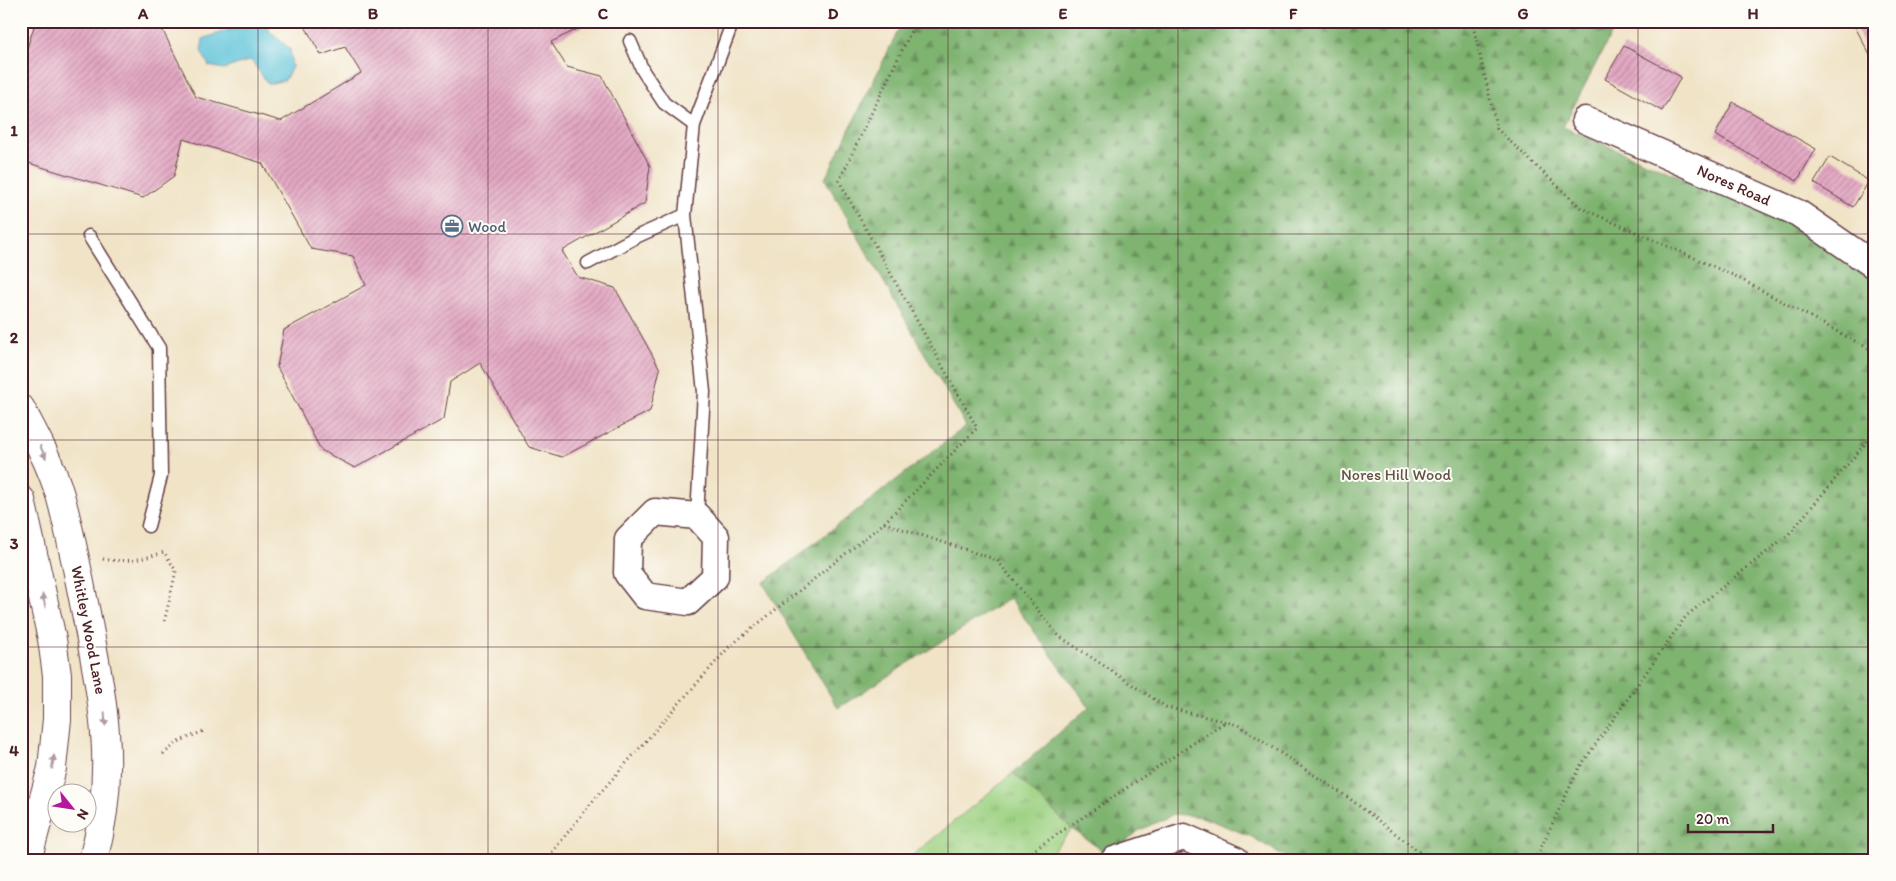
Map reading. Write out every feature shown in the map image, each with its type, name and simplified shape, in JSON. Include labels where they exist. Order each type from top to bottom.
[{"type":"main road","name":"Whitley Wood Lane","points":[[21,409],[50,468],[60,494],[76,558],[102,696],[107,765],[106,798],[93,860]]},
{"type":"main road","points":[[21,500],[52,639],[57,675],[57,726],[52,768],[27,860]]},
{"type":"street","name":"Nores Road","points":[[1585,120],[1798,214],[1875,266]]},
{"type":"street","points":[[1114,860],[1125,854],[1184,837],[1236,860]]},
{"type":"lane","points":[[697,516],[704,392],[685,215],[694,125],[733,21]]},
{"type":"lane","points":[[630,41],[643,71],[664,103],[694,125]]},
{"type":"lane","points":[[588,263],[638,236],[685,215]]},
{"type":"lane","points":[[89,236],[159,348],[160,476],[148,526]]},
{"type":"path","points":[[546,860],[592,802],[729,647],[884,523],[978,428],[840,180],[916,21]]},
{"type":"path","points":[[1472,21],[1497,129],[1581,208],[1735,276],[1875,352]]},
{"type":"path","points":[[1535,860],[1579,768],[1686,616],[1788,535],[1875,432]]},
{"type":"path","points":[[884,523],[997,560],[1059,636],[1166,707],[1238,725],[1346,796],[1430,860]]},
{"type":"path","points":[[98,558],[115,561],[144,559],[164,552],[176,571],[164,623]]},
{"type":"path","points":[[1019,860],[1225,722]]},
{"type":"path","points":[[163,754],[180,741],[206,730]]},
{"type":"green space","name":"Nores Hill Wood","points":[[903,21],[1618,21],[1563,127],[1794,225],[1875,280],[1875,860],[1291,860],[1250,836],[1202,817],[1174,814],[1138,831],[1123,845],[1103,851],[1072,829],[1013,773],[1089,707],[1010,598],[838,708],[763,583],[966,426],[825,179]]},
{"type":"green space","points":[[1013,773],[1072,829],[1045,860],[907,860]]},
{"type":"water","points":[[235,21],[269,21],[269,31],[290,49],[292,67],[285,80],[268,84],[251,60],[224,69],[209,66],[201,51],[203,39],[230,29]]},
{"type":"building","name":"Wood","points":[[36,21],[158,21],[196,97],[281,121],[361,73],[345,47],[321,55],[302,21],[594,21],[551,42],[567,67],[602,76],[650,166],[645,203],[562,251],[578,277],[615,288],[660,369],[650,411],[562,457],[529,447],[480,363],[450,382],[444,419],[355,468],[321,450],[277,367],[284,330],[366,285],[353,256],[311,249],[262,163],[183,139],[174,176],[143,198],[22,161],[21,66]]},
{"type":"building","points":[[1852,21],[1875,21],[1875,60],[1873,61]]},
{"type":"building","points":[[1624,46],[1681,77],[1662,111],[1605,79]]},
{"type":"building","points":[[1733,102],[1816,149],[1797,181],[1715,135]]},
{"type":"building","points":[[1830,157],[1869,181],[1853,207],[1814,183]]},
{"type":"building","points":[[1176,849],[1189,860],[1167,860]]},
{"type":"place","name":"Wood","points":[[452,226]]}]
